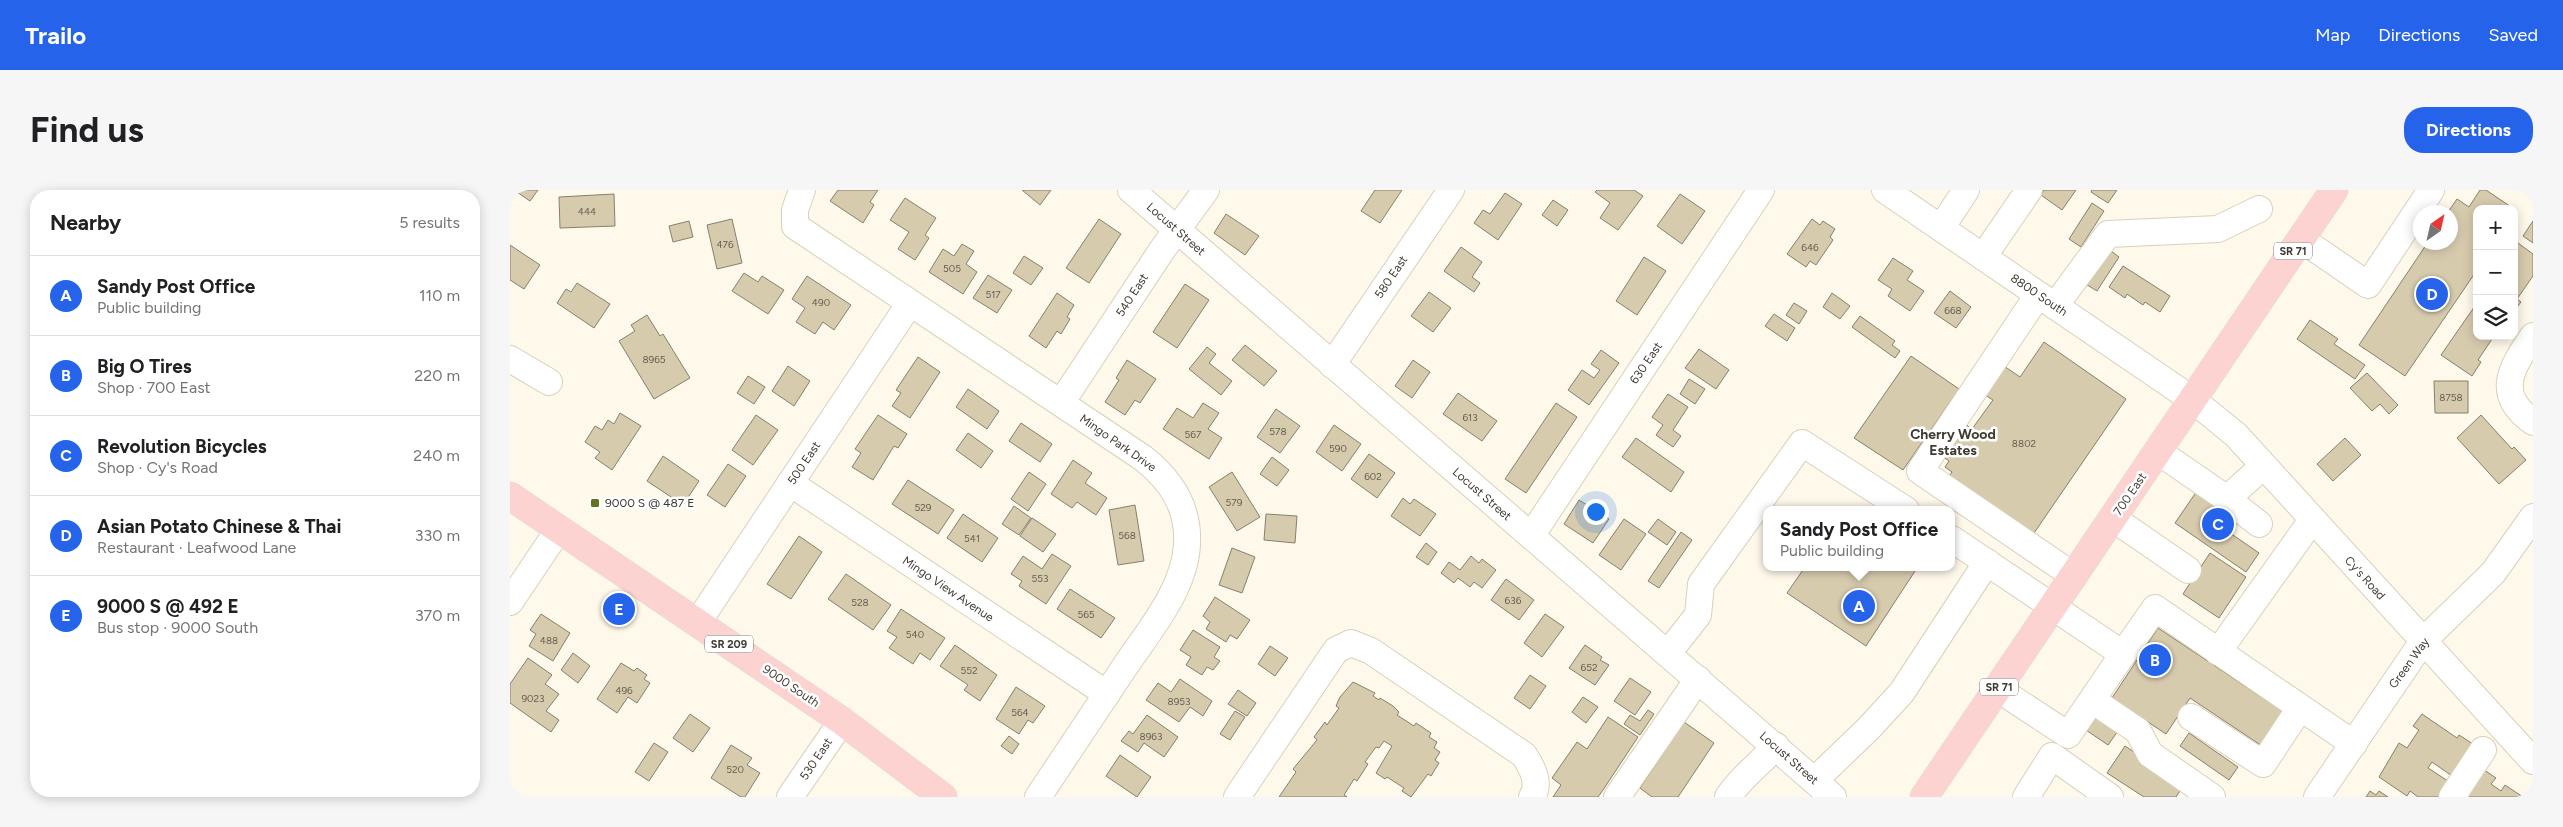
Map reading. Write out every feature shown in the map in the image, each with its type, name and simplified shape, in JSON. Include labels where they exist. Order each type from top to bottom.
[{"type":"main road","name":"700 East","points":[[1924,797],[2114,519],[2334,190]]},
{"type":"main road","name":"9000 South","points":[[510,496],[842,721],[943,797]]},
{"type":"street","name":"Mingo Park Drive","points":[[802,190],[795,210],[796,226],[1159,470],[1172,486],[1181,505],[1186,525],[1187,546],[1175,587],[1038,797]]},
{"type":"street","name":"Locust Street","points":[[1131,190],[1776,746],[1828,793]]},
{"type":"street","name":"540 East","points":[[1061,403],[1162,250],[1206,190]]},
{"type":"street","name":"580 East","points":[[1332,365],[1451,190]]},
{"type":"street","name":"630 East","points":[[1531,536],[1761,190]]},
{"type":"street","name":"8800 South","points":[[1885,190],[2193,400]]},
{"type":"street","points":[[1941,228],[1966,190]]},
{"type":"street","points":[[1983,257],[2029,190]]},
{"type":"street","points":[[2301,239],[2368,285],[2431,190]]},
{"type":"street","points":[[2074,576],[1920,471],[2047,300],[2108,234],[2218,229],[2259,209]]},
{"type":"street","name":"500 East","points":[[698,622],[910,303]]},
{"type":"street","points":[[2533,336],[2510,374],[2510,394],[2520,412],[2533,422]]},
{"type":"street","points":[[510,359],[549,382]]},
{"type":"street","name":"Cy's Road","points":[[2193,400],[2236,435],[2533,761]]},
{"type":"street","points":[[1668,653],[1698,615],[1701,584],[1802,443],[1900,506]]},
{"type":"street","points":[[2158,452],[2227,499],[2259,524]]},
{"type":"street","points":[[2227,499],[2263,466]]},
{"type":"street","name":"Mingo View Avenue","points":[[790,483],[1106,694]]},
{"type":"street","name":"Green Way","points":[[2318,797],[2423,641],[2493,573],[2533,517]]},
{"type":"street","points":[[2114,519],[2188,570]]},
{"type":"street","points":[[2218,652],[2312,520]]},
{"type":"street","points":[[510,602],[559,529]]},
{"type":"street","points":[[1955,541],[2123,654]]},
{"type":"street","points":[[1828,793],[1869,728],[1902,692],[1986,562]]},
{"type":"street","points":[[1998,689],[2068,736],[2155,608],[2354,744]]},
{"type":"street","points":[[1237,797],[1336,650],[1351,643],[1371,651],[1524,755],[1535,772],[1532,797]]},
{"type":"street","points":[[1617,797],[1698,679]]},
{"type":"street","points":[[2092,700],[2138,731],[2150,754],[2212,797]]},
{"type":"street","points":[[2191,717],[2263,764],[2300,708]]},
{"type":"street","name":"530 East","points":[[790,797],[842,721]]},
{"type":"street","points":[[1728,797],[1741,778],[1756,767],[1776,746]]},
{"type":"street","points":[[2452,797],[2483,750]]},
{"type":"street","points":[[2026,797],[2052,756],[2110,797]]},
{"type":"building","points":[[514,190],[538,190],[530,201]]},
{"type":"building","points":[[838,190],[878,190],[870,202],[874,205],[863,223],[830,201]]},
{"type":"building","points":[[1022,190],[1051,190],[1040,205]]},
{"type":"building","points":[[1375,190],[1402,190],[1380,223],[1361,211]]},
{"type":"building","points":[[1597,190],[1634,190],[1643,196],[1618,230],[1600,218],[1610,203],[1595,192]]},
{"type":"building","points":[[2044,190],[2076,190],[2062,210],[2041,195]]},
{"type":"building","points":[[2092,190],[2117,190],[2108,203],[2091,192]]},
{"type":"building","points":[[2480,190],[2486,190],[2508,205],[2473,205],[2473,276],[2405,376],[2359,345],[2423,250],[2458,250],[2458,205],[2453,205],[2457,199],[2469,207]]},
{"type":"building","points":[[1505,193],[1522,204],[1498,240],[1474,223],[1483,210],[1490,214]]},
{"type":"building","points":[[614,194],[615,226],[560,228],[559,197]]},
{"type":"building","points":[[1680,194],[1705,211],[1682,244],[1657,226]]},
{"type":"building","points":[[905,198],[936,218],[925,235],[929,238],[915,260],[898,249],[909,232],[890,220]]},
{"type":"building","points":[[1553,200],[1568,210],[1557,226],[1542,215]]},
{"type":"building","points":[[2092,203],[2104,211],[2081,247],[2069,239]]},
{"type":"building","points":[[1226,214],[1259,236],[1245,255],[1214,233]]},
{"type":"building","points":[[732,219],[742,263],[717,269],[707,225]]},
{"type":"building","points":[[1099,219],[1121,234],[1089,283],[1066,268]]},
{"type":"building","points":[[1812,219],[1820,225],[1823,221],[1835,229],[1830,237],[1833,240],[1816,265],[1810,261],[1806,267],[1787,254]]},
{"type":"building","points":[[689,221],[693,237],[673,242],[669,226]]},
{"type":"building","points":[[2533,221],[2533,243],[2523,236]]},
{"type":"building","points":[[2518,243],[2533,254],[2533,276],[2518,298]]},
{"type":"building","points":[[962,244],[974,251],[966,264],[977,272],[963,294],[929,272],[943,249],[954,256]]},
{"type":"building","points":[[510,245],[540,265],[524,289],[510,280]]},
{"type":"building","points":[[1461,247],[1482,262],[1472,277],[1480,283],[1474,292],[1444,271]]},
{"type":"building","points":[[2107,248],[2119,257],[2097,291],[2084,283]]},
{"type":"building","points":[[1024,256],[1043,268],[1031,285],[1013,273]]},
{"type":"building","points":[[1644,257],[1666,271],[1637,315],[1616,301]]},
{"type":"building","points":[[1893,258],[1913,271],[1907,280],[1924,291],[1910,311],[1888,296],[1892,289],[1878,280]]},
{"type":"building","points":[[2123,266],[2170,296],[2160,312],[2145,302],[2143,305],[2127,294],[2125,298],[2109,287]]},
{"type":"building","points":[[744,273],[758,282],[762,276],[784,290],[768,314],[732,291]]},
{"type":"building","points":[[988,275],[1012,290],[997,313],[973,298]]},
{"type":"building","points":[[807,276],[851,305],[834,330],[823,322],[815,334],[796,322],[805,308],[792,299]]},
{"type":"building","points":[[577,283],[610,304],[594,328],[557,303],[566,289],[571,292]]},
{"type":"building","points":[[1185,284],[1209,300],[1177,348],[1153,332]]},
{"type":"building","points":[[1950,291],[1971,307],[1956,328],[1934,313]]},
{"type":"building","points":[[1429,292],[1451,308],[1433,332],[1411,316]]},
{"type":"building","points":[[1057,293],[1074,305],[1067,317],[1070,319],[1061,334],[1057,331],[1046,348],[1029,336]]},
{"type":"building","points":[[1832,293],[1850,306],[1840,319],[1823,307]]},
{"type":"building","points":[[1794,303],[1807,311],[1799,324],[1786,315]]},
{"type":"building","points":[[2473,309],[2473,340],[2491,340],[2478,360],[2481,362],[2472,376],[2441,355]]},
{"type":"building","points":[[1774,314],[1795,328],[1787,341],[1765,326]]},
{"type":"building","points":[[647,315],[660,336],[663,334],[690,378],[654,399],[619,341],[635,331],[631,325]]},
{"type":"building","points":[[1860,316],[1895,341],[1892,345],[1900,351],[1895,358],[1852,327]]},
{"type":"building","points":[[2310,320],[2338,339],[2334,344],[2365,365],[2355,379],[2297,339]]},
{"type":"building","points":[[2044,342],[2126,399],[2032,536],[1947,479],[1952,472],[1945,467],[1949,461],[1942,456],[1965,424],[1972,429],[1993,400],[1985,395],[2004,366],[2020,377]]},
{"type":"building","points":[[1245,345],[1277,371],[1264,386],[1232,360]]},
{"type":"building","points":[[1207,347],[1216,354],[1209,363],[1232,381],[1221,395],[1189,369]]},
{"type":"building","points":[[1699,349],[1729,370],[1716,389],[1685,368]]},
{"type":"building","points":[[1601,350],[1619,363],[1589,405],[1568,390],[1582,370],[1594,378],[1600,370],[1591,364]]},
{"type":"building","points":[[1911,356],[1959,389],[1903,470],[1854,438]]},
{"type":"building","points":[[918,357],[940,372],[910,418],[892,406],[901,393],[896,390]]},
{"type":"building","points":[[1127,360],[1156,379],[1140,403],[1135,400],[1125,415],[1105,402],[1119,380],[1116,378]]},
{"type":"building","points":[[1413,360],[1430,372],[1412,398],[1395,386]]},
{"type":"building","points":[[788,366],[810,381],[794,406],[772,391]]},
{"type":"building","points":[[2367,373],[2398,405],[2389,414],[2380,404],[2372,411],[2350,388]]},
{"type":"building","points":[[748,376],[765,387],[754,404],[737,393]]},
{"type":"building","points":[[1689,379],[1705,389],[1695,404],[1680,394]]},
{"type":"building","points":[[2434,381],[2468,381],[2468,413],[2435,413]]},
{"type":"building","points":[[968,389],[999,411],[987,429],[956,407]]},
{"type":"building","points":[[1458,393],[1497,421],[1482,441],[1443,414]]},
{"type":"building","points":[[1668,394],[1688,407],[1673,430],[1681,436],[1673,447],[1656,435],[1663,425],[1652,417]]},
{"type":"building","points":[[1203,403],[1219,413],[1208,429],[1222,438],[1209,459],[1163,429],[1177,408],[1193,418]]},
{"type":"building","points":[[1556,403],[1577,417],[1526,493],[1505,479]]},
{"type":"building","points":[[1276,409],[1300,426],[1280,453],[1257,437]]},
{"type":"building","points":[[620,413],[641,426],[612,470],[595,458],[600,452],[585,442],[595,426],[602,430],[608,420],[614,424]]},
{"type":"building","points":[[756,415],[778,430],[753,465],[732,450]]},
{"type":"building","points":[[878,415],[907,434],[898,448],[894,446],[873,480],[852,467],[861,453],[855,449]]},
{"type":"building","points":[[2481,415],[2512,449],[2514,447],[2526,460],[2499,484],[2457,438]]},
{"type":"building","points":[[1021,423],[1052,444],[1040,462],[1009,441]]},
{"type":"building","points":[[1334,425],[1361,444],[1342,471],[1316,452]]},
{"type":"building","points":[[968,433],[993,451],[981,468],[956,450]]},
{"type":"building","points":[[1636,438],[1684,472],[1671,492],[1622,457]]},
{"type":"building","points":[[2345,438],[2361,455],[2333,481],[2317,464]]},
{"type":"building","points":[[1369,454],[1395,473],[1377,498],[1351,479]]},
{"type":"building","points":[[663,456],[699,481],[683,505],[647,481]]},
{"type":"building","points":[[1272,457],[1289,470],[1277,486],[1260,474]]},
{"type":"building","points":[[1073,460],[1092,473],[1085,483],[1107,498],[1096,515],[1077,502],[1072,508],[1051,494]]},
{"type":"building","points":[[728,464],[746,476],[725,507],[707,495]]},
{"type":"building","points":[[1029,472],[1046,484],[1028,511],[1011,499]]},
{"type":"building","points":[[1232,472],[1260,517],[1237,531],[1209,487]]},
{"type":"building","points":[[908,480],[954,510],[938,534],[892,504]]},
{"type":"building","points":[[2199,488],[2241,517],[2230,533],[2259,553],[2246,572],[2175,523]]},
{"type":"building","points":[[1403,498],[1410,504],[1414,499],[1436,514],[1420,536],[1391,516]]},
{"type":"building","points":[[1579,500],[1609,519],[1593,543],[1564,524]]},
{"type":"building","points":[[1135,505],[1144,561],[1118,565],[1109,510]]},
{"type":"building","points":[[1014,506],[1031,518],[1019,535],[1002,524]]},
{"type":"building","points":[[963,514],[998,538],[982,562],[947,538]]},
{"type":"building","points":[[1266,514],[1297,516],[1295,543],[1264,540]]},
{"type":"building","points":[[1032,518],[1056,534],[1043,552],[1020,536]]},
{"type":"building","points":[[1624,519],[1646,534],[1621,570],[1599,555]]},
{"type":"building","points":[[1658,519],[1676,532],[1667,545],[1648,532]]},
{"type":"building","points":[[1681,532],[1692,540],[1659,588],[1648,581]]},
{"type":"building","points":[[799,536],[822,552],[791,599],[767,584]]},
{"type":"building","points":[[1426,543],[1437,552],[1428,565],[1416,557]]},
{"type":"building","points":[[1232,548],[1255,557],[1242,593],[1219,585]]},
{"type":"building","points":[[2210,553],[2246,577],[2219,618],[2183,594]]},
{"type":"building","points":[[1052,554],[1071,566],[1046,604],[1019,586],[1022,581],[1011,574],[1023,556],[1042,569]]},
{"type":"building","points":[[1471,556],[1479,563],[1482,559],[1496,570],[1482,588],[1474,582],[1470,587],[1458,578],[1454,583],[1441,573],[1449,562],[1460,570]]},
{"type":"building","points":[[1802,571],[1915,571],[1866,646],[1787,593]]},
{"type":"building","points":[[846,574],[891,605],[873,630],[828,599]]},
{"type":"building","points":[[1506,579],[1534,600],[1519,620],[1491,600]]},
{"type":"building","points":[[1070,589],[1115,618],[1101,638],[1057,609]]},
{"type":"building","points":[[1215,597],[1250,620],[1237,639],[1230,635],[1226,642],[1206,629],[1210,622],[1203,616]]},
{"type":"building","points":[[901,609],[945,638],[930,660],[920,653],[913,664],[889,648],[897,637],[887,631]]},
{"type":"building","points":[[541,614],[570,633],[553,661],[529,646],[536,634],[530,630]]},
{"type":"building","points":[[1545,614],[1564,627],[1542,657],[1524,643]]},
{"type":"building","points":[[2158,628],[2284,712],[2262,746],[2190,698],[2166,734],[2112,698]]},
{"type":"building","points":[[1193,630],[1220,647],[1214,657],[1220,661],[1213,670],[1207,667],[1202,675],[1186,665],[1191,657],[1180,650]]},
{"type":"building","points":[[955,645],[997,675],[980,701],[964,690],[968,685],[940,666]]},
{"type":"building","points":[[1585,645],[1602,657],[1600,660],[1609,665],[1595,685],[1569,668]]},
{"type":"building","points":[[1270,646],[1288,658],[1275,676],[1258,664]]},
{"type":"building","points":[[573,653],[590,666],[578,683],[561,670]]},
{"type":"building","points":[[528,658],[552,675],[545,684],[559,694],[546,711],[559,720],[551,732],[510,703],[510,684]]},
{"type":"building","points":[[621,663],[634,671],[637,668],[647,675],[644,679],[650,683],[637,703],[628,697],[617,713],[597,699]]},
{"type":"building","points":[[1530,675],[1546,686],[1530,709],[1514,698]]},
{"type":"building","points":[[1630,678],[1651,692],[1635,715],[1614,701]]},
{"type":"building","points":[[1180,679],[1212,701],[1203,716],[1190,707],[1179,722],[1146,700],[1158,683],[1171,692]]},
{"type":"building","points":[[1353,682],[1375,693],[1373,696],[1379,700],[1380,698],[1393,706],[1399,712],[1397,715],[1414,726],[1416,723],[1431,733],[1429,737],[1437,742],[1434,748],[1440,752],[1435,760],[1439,763],[1431,776],[1428,774],[1411,797],[1402,791],[1404,788],[1387,777],[1385,779],[1376,773],[1392,746],[1384,741],[1379,748],[1376,747],[1365,762],[1368,764],[1357,781],[1354,779],[1344,795],[1347,797],[1279,797],[1296,772],[1293,769],[1317,740],[1314,737],[1325,722],[1327,725],[1339,708],[1336,706],[1340,697]]},
{"type":"building","points":[[1016,687],[1045,706],[1033,723],[1028,720],[1019,734],[996,719]]},
{"type":"building","points":[[1238,690],[1256,703],[1247,716],[1228,704]]},
{"type":"building","points":[[1583,697],[1598,707],[1586,723],[1572,712]]},
{"type":"building","points":[[2093,709],[2120,728],[2108,745],[2080,726]]},
{"type":"building","points":[[1648,710],[1654,714],[1640,735],[1624,724],[1630,715],[1640,721]]},
{"type":"building","points":[[1235,711],[1245,717],[1230,740],[1220,734]]},
{"type":"building","points":[[690,714],[710,728],[693,752],[673,738]]},
{"type":"building","points":[[2422,714],[2457,738],[2459,735],[2476,746],[2455,778],[2432,762],[2428,768],[2451,783],[2441,797],[2418,797],[2410,791],[2407,796],[2379,777],[2399,743],[2407,748],[2419,730],[2413,726]]},
{"type":"building","points":[[1147,715],[1178,737],[1164,757],[1144,743],[1138,752],[1121,741],[1129,731],[1133,734]]},
{"type":"building","points":[[1608,717],[1638,737],[1603,790],[1598,797],[1553,797],[1561,785],[1552,778],[1577,742],[1587,749]]},
{"type":"building","points":[[1684,722],[1714,743],[1678,797],[1652,797],[1640,788]]},
{"type":"building","points":[[2189,733],[2238,767],[2229,780],[2180,746]]},
{"type":"building","points":[[1009,736],[1019,744],[1012,754],[1001,746]]},
{"type":"building","points":[[654,743],[668,752],[649,781],[635,772]]},
{"type":"building","points":[[731,745],[752,758],[747,765],[760,773],[745,797],[741,797],[711,778]]},
{"type":"building","points":[[2125,746],[2184,785],[2176,797],[2144,797],[2107,773]]},
{"type":"building","points":[[1120,755],[1151,777],[1137,797],[1106,776]]},
{"type":"building","points":[[2480,767],[2496,778],[2491,784],[2501,791],[2505,785],[2523,797],[2460,797]]},
{"type":"building","points":[[2370,791],[2376,795],[2379,791],[2388,797],[2366,797]]},
{"type":"place","name":"Asian Potato Chinese & Thai","points":[[2432,294]]},
{"type":"place","name":"9000 S @ 487 E","points":[[595,503]]},
{"type":"place","name":"Revolution Bicycles","points":[[2218,524]]},
{"type":"place","name":"Sandy Post Office","points":[[1859,606]]},
{"type":"place","name":"9000 S @ 492 E","points":[[619,609]]},
{"type":"place","name":"Big O Tires","points":[[2155,660]]},
{"type":"district","name":"Cherry Wood Estates","points":[[1953,442]]}]
